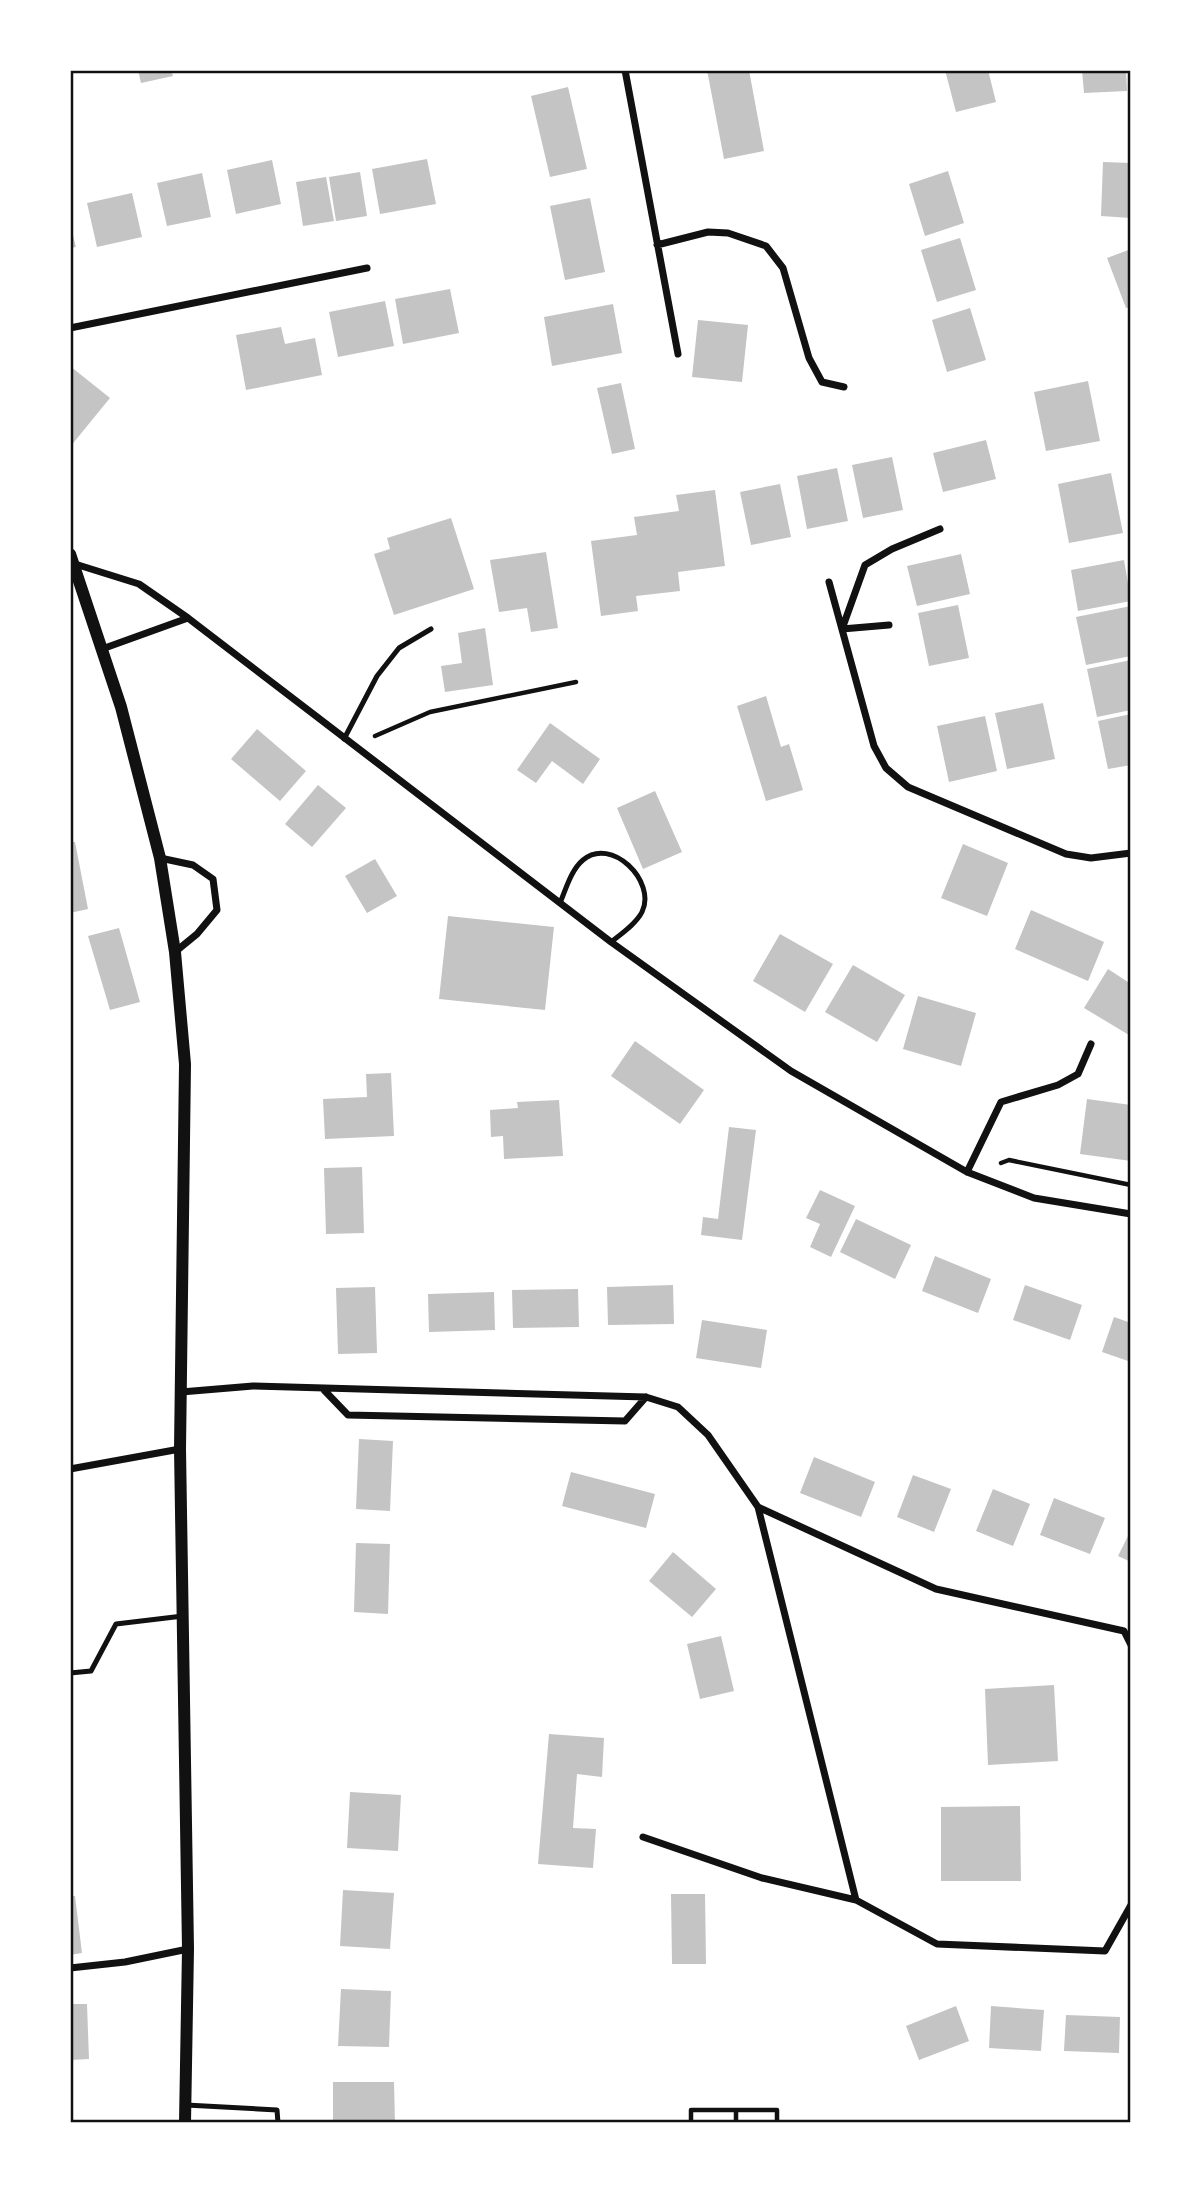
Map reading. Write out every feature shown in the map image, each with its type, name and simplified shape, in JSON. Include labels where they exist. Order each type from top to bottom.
[{"type":"street","points":[[625,70],[678,354]]},
{"type":"street","points":[[657,245],[708,232],[727,233],[766,246],[783,268],[809,358],[822,382],[844,387]]},
{"type":"street","points":[[70,328],[367,268]]},
{"type":"street","points":[[842,629],[865,565],[892,549],[940,529]]},
{"type":"street","points":[[73,559],[139,584],[188,618],[611,942],[791,1071],[967,1172],[1034,1198],[1131,1214]]},
{"type":"street","points":[[73,559],[121,707],[160,858],[175,952],[184,1065],[180,1449],[188,1949],[185,2123]]},
{"type":"street","points":[[829,582],[874,746],[886,768],[908,787],[1066,854],[1091,858],[1131,853]]},
{"type":"street","points":[[102,649],[188,618]]},
{"type":"street","points":[[842,629],[889,625]]},
{"type":"street","points":[[160,858],[193,864],[213,879],[217,910],[197,934],[175,952]]},
{"type":"street","points":[[967,1172],[1001,1102],[1058,1085],[1078,1074],[1091,1044]]},
{"type":"street","points":[[181,1392],[253,1386],[646,1397],[678,1407],[708,1435],[758,1507],[856,1900]]},
{"type":"street","points":[[324,1390],[348,1415],[528,1419],[625,1421],[646,1397]]},
{"type":"street","points":[[70,1469],[180,1449]]},
{"type":"street","points":[[758,1507],[936,1589],[1124,1631],[1131,1644]]},
{"type":"street","points":[[643,1836],[762,1878],[856,1900],[936,1944],[1105,1951],[1131,1905]]},
{"type":"street","points":[[70,1968],[125,1962],[188,1949]]},
{"type":"lane","points":[[344,739],[377,676],[399,648],[431,629]]},
{"type":"lane","points":[[559,902],[575,869],[584,858],[598,853],[611,855],[626,863],[643,882],[645,898],[642,912],[611,942]]},
{"type":"lane","points":[[70,1673],[91,1671],[116,1624],[183,1616]]},
{"type":"lane","points":[[186,2105],[277,2110],[278,2123]]},
{"type":"path","points":[[353,746],[430,712],[576,682]]},
{"type":"path","points":[[967,1172],[1009,1160],[1131,1185]]},
{"type":"path","points":[[691,2123],[691,2110],[777,2110],[777,2123]]},
{"type":"path","points":[[736,2110],[736,2123]]},
{"type":"building","points":[[138,70],[171,70],[173,76],[141,83]]},
{"type":"building","points":[[707,70],[749,70],[764,151],[724,159]]},
{"type":"building","points":[[945,70],[988,70],[996,102],[956,112]]},
{"type":"building","points":[[1082,70],[1126,70],[1127,91],[1084,93]]},
{"type":"building","points":[[568,87],[587,169],[550,177],[531,96]]},
{"type":"building","points":[[427,159],[436,204],[380,214],[372,169]]},
{"type":"building","points":[[272,160],[281,204],[236,214],[227,170]]},
{"type":"building","points":[[1103,162],[1131,163],[1131,218],[1101,216]]},
{"type":"building","points":[[948,171],[964,223],[925,236],[909,184]]},
{"type":"building","points":[[360,172],[367,216],[336,221],[329,177]]},
{"type":"building","points":[[202,173],[211,217],[167,226],[157,183]]},
{"type":"building","points":[[326,177],[334,221],[303,226],[296,182]]},
{"type":"building","points":[[132,193],[142,237],[97,247],[87,203]]},
{"type":"building","points":[[590,198],[605,272],[565,280],[550,206]]},
{"type":"building","points":[[70,224],[76,247],[70,248]]},
{"type":"building","points":[[960,238],[976,290],[937,302],[921,250]]},
{"type":"building","points":[[1131,249],[1131,307],[1126,308],[1107,258]]},
{"type":"building","points":[[450,289],[459,333],[403,344],[395,299]]},
{"type":"building","points":[[385,301],[394,346],[338,357],[329,312]]},
{"type":"building","points":[[613,304],[622,353],[552,366],[544,317]]},
{"type":"building","points":[[970,308],[986,360],[947,372],[932,320]]},
{"type":"building","points":[[698,320],[748,325],[742,382],[692,377]]},
{"type":"building","points":[[281,327],[285,344],[315,338],[322,375],[246,390],[236,335]]},
{"type":"building","points":[[70,366],[110,398],[70,447]]},
{"type":"building","points":[[1088,381],[1100,441],[1046,451],[1034,392]]},
{"type":"building","points":[[621,383],[635,449],[612,454],[597,388]]},
{"type":"building","points":[[986,440],[996,479],[943,492],[933,453]]},
{"type":"building","points":[[892,457],[903,510],[863,518],[852,465]]},
{"type":"building","points":[[837,468],[848,521],[807,529],[797,476]]},
{"type":"building","points":[[1111,473],[1123,533],[1069,543],[1058,484]]},
{"type":"building","points":[[780,484],[791,537],[751,545],[740,492]]},
{"type":"building","points":[[715,490],[725,566],[678,572],[680,591],[636,596],[638,611],[601,616],[591,541],[637,535],[634,517],[679,511],[676,495]]},
{"type":"building","points":[[451,518],[474,589],[394,615],[374,554],[390,549],[387,538]]},
{"type":"building","points":[[546,552],[558,628],[531,632],[527,608],[499,612],[490,560]]},
{"type":"building","points":[[961,554],[970,594],[917,606],[907,566]]},
{"type":"building","points":[[1124,560],[1131,601],[1078,611],[1071,570]]},
{"type":"building","points":[[958,605],[969,658],[929,666],[918,613]]},
{"type":"building","points":[[1131,606],[1131,656],[1086,665],[1076,617]]},
{"type":"building","points":[[485,628],[493,685],[445,692],[441,666],[462,663],[458,633]]},
{"type":"building","points":[[1131,660],[1131,710],[1097,717],[1087,669]]},
{"type":"building","points":[[766,696],[781,747],[789,744],[803,790],[766,801],[737,706]]},
{"type":"building","points":[[1043,703],[1055,759],[1007,769],[995,713]]},
{"type":"building","points":[[1131,714],[1131,765],[1108,769],[1098,721]]},
{"type":"building","points":[[985,716],[997,771],[949,782],[937,726]]},
{"type":"building","points":[[550,723],[600,759],[583,784],[552,761],[536,783],[517,770]]},
{"type":"building","points":[[257,729],[306,771],[280,801],[231,759]]},
{"type":"building","points":[[318,785],[346,808],[312,847],[285,824]]},
{"type":"building","points":[[655,791],[682,852],[643,869],[617,808]]},
{"type":"building","points":[[70,842],[75,842],[88,909],[70,913]]},
{"type":"building","points":[[963,844],[1008,863],[987,916],[941,898]]},
{"type":"building","points":[[375,859],[397,896],[367,913],[345,876]]},
{"type":"building","points":[[1031,910],[1104,942],[1088,981],[1015,949]]},
{"type":"building","points":[[448,916],[554,927],[545,1010],[439,999]]},
{"type":"building","points":[[119,928],[140,1002],[110,1010],[88,936]]},
{"type":"building","points":[[780,934],[833,964],[805,1012],[753,981]]},
{"type":"building","points":[[853,965],[905,995],[877,1042],[825,1012]]},
{"type":"building","points":[[1108,969],[1131,984],[1129,1035],[1084,1008]]},
{"type":"building","points":[[918,996],[976,1013],[961,1066],[903,1049]]},
{"type":"building","points":[[635,1041],[704,1090],[680,1124],[611,1076]]},
{"type":"building","points":[[391,1073],[394,1136],[325,1139],[323,1099],[367,1097],[366,1074]]},
{"type":"building","points":[[1087,1099],[1131,1105],[1131,1161],[1080,1154]]},
{"type":"building","points":[[559,1100],[563,1156],[504,1159],[503,1136],[491,1137],[490,1110],[518,1108],[517,1102]]},
{"type":"building","points":[[729,1127],[756,1130],[742,1240],[701,1235],[703,1217],[718,1219]]},
{"type":"building","points":[[362,1167],[364,1233],[326,1234],[324,1168]]},
{"type":"building","points":[[820,1190],[855,1206],[831,1257],[810,1247],[820,1224],[806,1218]]},
{"type":"building","points":[[856,1219],[911,1245],[895,1279],[840,1252]]},
{"type":"building","points":[[935,1256],[991,1279],[978,1313],[922,1291]]},
{"type":"building","points":[[673,1285],[674,1324],[608,1325],[607,1287]]},
{"type":"building","points":[[1025,1285],[1082,1305],[1070,1340],[1013,1320]]},
{"type":"building","points":[[375,1287],[377,1353],[338,1354],[336,1288]]},
{"type":"building","points":[[578,1289],[579,1327],[513,1328],[512,1290]]},
{"type":"building","points":[[494,1292],[495,1330],[429,1332],[428,1294]]},
{"type":"building","points":[[1114,1317],[1131,1323],[1131,1362],[1102,1352]]},
{"type":"building","points":[[702,1320],[767,1330],[761,1368],[696,1358]]},
{"type":"building","points":[[359,1439],[393,1441],[390,1511],[356,1509]]},
{"type":"building","points":[[814,1457],[875,1482],[861,1517],[800,1493]]},
{"type":"building","points":[[571,1472],[655,1494],[646,1528],[562,1506]]},
{"type":"building","points":[[913,1475],[951,1489],[934,1532],[897,1517]]},
{"type":"building","points":[[993,1489],[1030,1504],[1013,1546],[976,1531]]},
{"type":"building","points":[[1054,1498],[1105,1518],[1090,1554],[1040,1535]]},
{"type":"building","points":[[1131,1530],[1131,1562],[1118,1556]]},
{"type":"building","points":[[356,1543],[390,1544],[388,1614],[354,1612]]},
{"type":"building","points":[[673,1552],[716,1589],[692,1617],[649,1581]]},
{"type":"building","points":[[721,1636],[734,1691],[700,1699],[687,1644]]},
{"type":"building","points":[[1054,1685],[1058,1761],[988,1765],[985,1689]]},
{"type":"building","points":[[549,1734],[604,1738],[602,1777],[577,1774],[573,1828],[596,1829],[593,1868],[538,1864]]},
{"type":"building","points":[[350,1792],[401,1795],[398,1851],[347,1848]]},
{"type":"building","points":[[1020,1806],[1021,1881],[941,1881],[941,1807]]},
{"type":"building","points":[[343,1890],[394,1893],[390,1949],[340,1946]]},
{"type":"building","points":[[671,1894],[705,1894],[706,1964],[672,1964]]},
{"type":"building","points":[[70,1896],[75,1896],[82,1953],[70,1955]]},
{"type":"building","points":[[341,1989],[391,1991],[389,2047],[338,2046]]},
{"type":"building","points":[[70,2004],[87,2004],[89,2059],[70,2060]]},
{"type":"building","points":[[956,2006],[969,2041],[919,2060],[906,2026]]},
{"type":"building","points":[[991,2006],[1044,2010],[1041,2051],[989,2048]]},
{"type":"building","points":[[1066,2015],[1120,2017],[1119,2053],[1064,2051]]},
{"type":"building","points":[[333,2082],[394,2082],[395,2123],[333,2123]]}]
